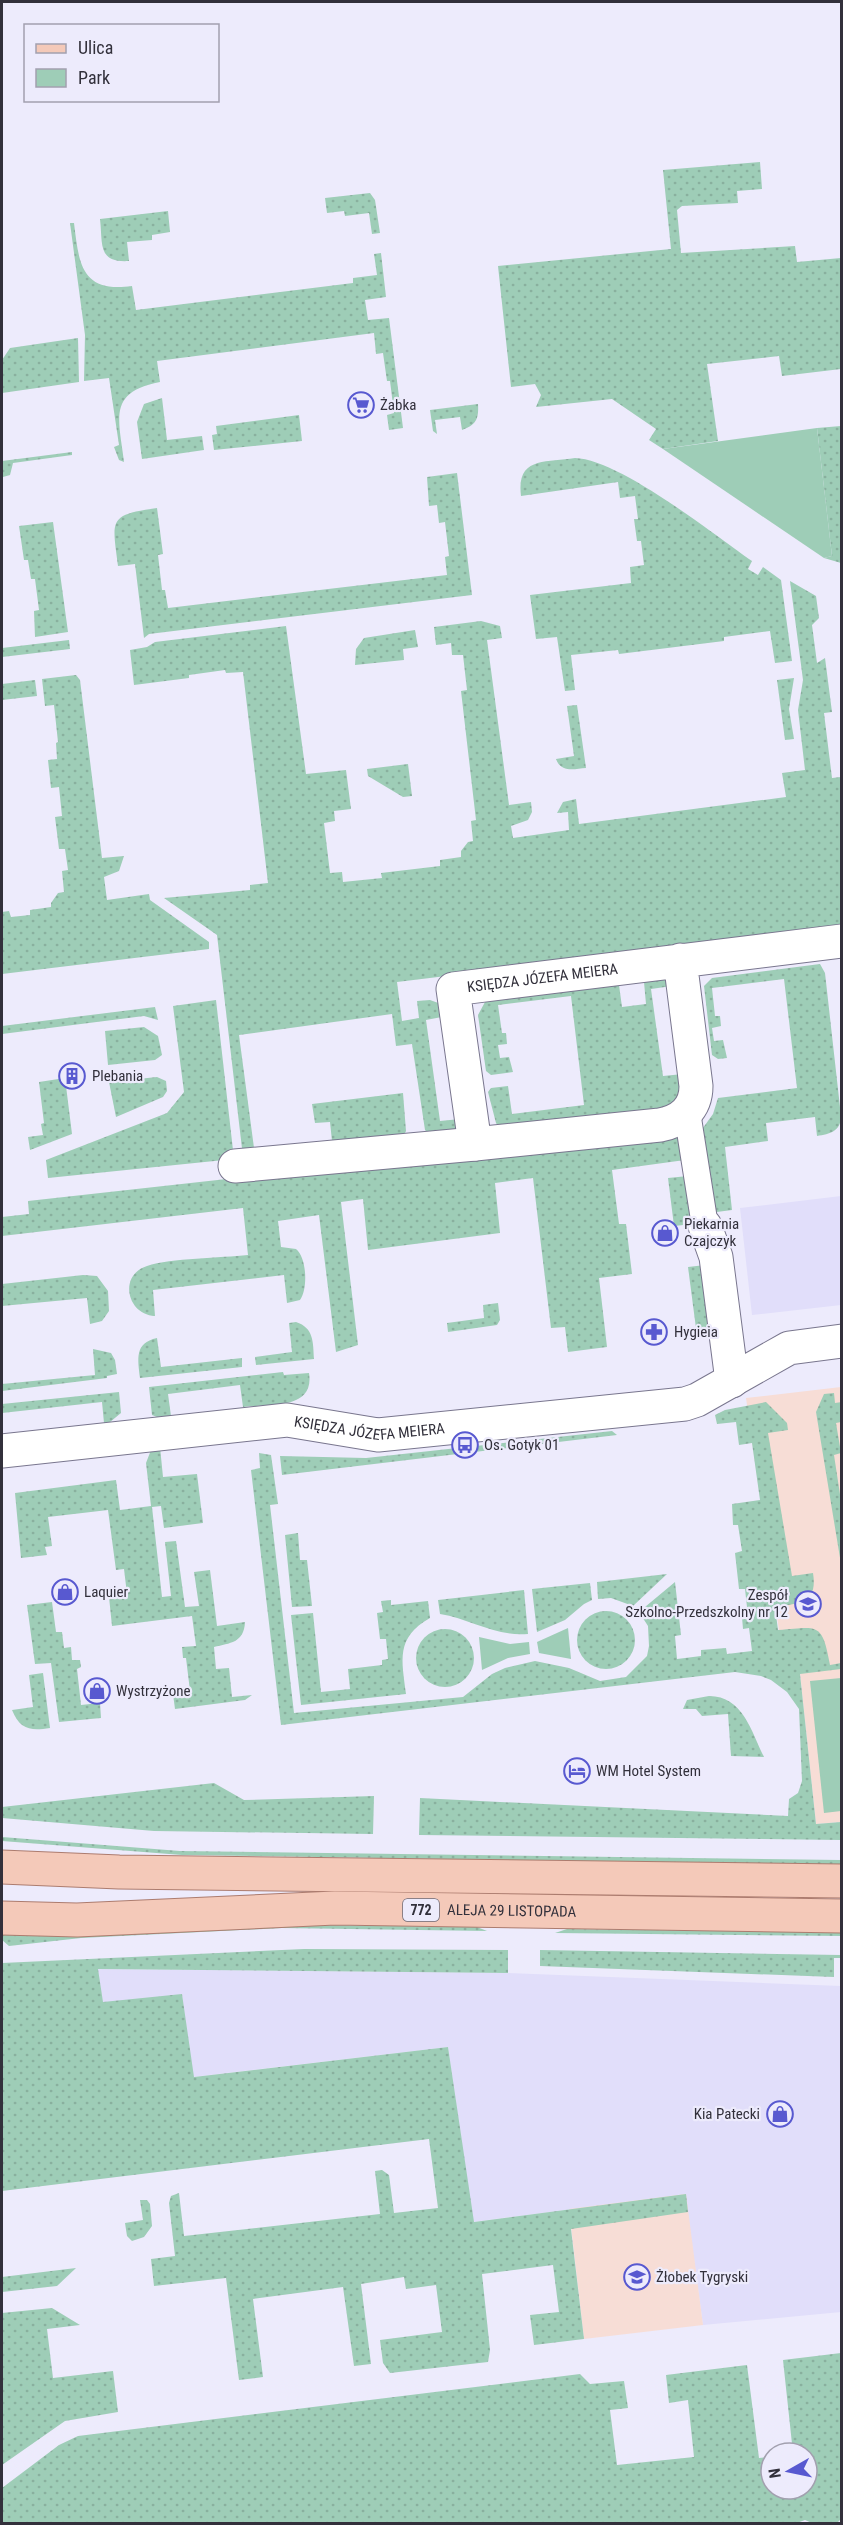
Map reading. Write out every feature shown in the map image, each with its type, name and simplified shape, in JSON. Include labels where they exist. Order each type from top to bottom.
[{"type":"main road","points":[[2,1867],[119,1872],[842,1881]]},
{"type":"main road","name":"ALEJA 29 LISTOPADA","points":[[2,1918],[77,1920],[335,1908],[842,1916]]},
{"type":"street","name":"KSIĘDZA JÓZEFA MEIERA","points":[[475,1144],[453,988],[842,940]]},
{"type":"street","points":[[235,1166],[660,1125],[676,1120],[687,1112],[694,1101],[696,1086],[680,960]]},
{"type":"street","points":[[687,1112],[705,1226],[716,1257],[732,1381]]},
{"type":"street","name":"KSIĘDZA JÓZEFA MEIERA","points":[[2,1451],[287,1420],[378,1435],[685,1404],[732,1381],[789,1348],[842,1341]]},
{"type":"shaded area","points":[[841,1196],[841,1305],[752,1315],[740,1208]]},
{"type":"shaded area","name":"Zespół Szkolno-Przedszkolny nr 12","points":[[841,1387],[841,1822],[816,1824],[799,1664],[784,1666],[746,1398]]},
{"type":"shaded area","points":[[97,1969],[508,1973],[841,1986],[841,2312],[703,2325],[685,2194],[473,2222],[448,2047],[193,2077],[182,1995],[103,2003]]},
{"type":"shaded area","name":"Żłobek Tygryski","points":[[686,2194],[703,2325],[584,2339],[569,2209]]},
{"type":"green space","points":[[760,162],[762,189],[737,191],[738,203],[682,206],[677,210],[681,253],[795,246],[797,262],[841,258],[841,369],[782,376],[779,356],[707,364],[718,441],[663,449],[649,440],[656,429],[612,399],[536,407],[541,395],[535,384],[511,387],[498,266],[671,249],[663,170]]},
{"type":"green space","points":[[370,193],[375,200],[380,233],[372,234],[369,213],[345,216],[344,211],[327,213],[325,198]]},
{"type":"green space","points":[[168,211],[170,232],[152,235],[152,240],[127,242],[129,261],[111,259],[107,255],[102,244],[100,219]]},
{"type":"green space","points":[[70,223],[74,223],[78,251],[86,272],[102,285],[132,286],[136,310],[353,283],[353,278],[377,275],[374,254],[381,253],[386,297],[365,300],[368,320],[389,318],[403,428],[389,430],[387,415],[394,413],[390,381],[387,381],[383,353],[376,354],[374,333],[157,361],[160,382],[131,393],[124,400],[120,410],[124,462],[119,460],[114,447],[119,445],[109,378],[84,381],[85,335]]},
{"type":"green space","points":[[78,338],[79,382],[2,393],[2,360],[10,348]]},
{"type":"green space","points":[[162,398],[167,440],[202,436],[204,450],[142,459],[137,422],[144,404]]},
{"type":"green space","points":[[478,404],[477,418],[471,426],[462,430],[460,417],[435,420],[437,434],[433,431],[430,410]]},
{"type":"green space","points":[[299,415],[302,441],[214,450],[212,435],[217,434],[216,426]]},
{"type":"green space","points":[[841,426],[841,563],[824,558],[832,556],[817,428]]},
{"type":"green space","points":[[817,428],[832,556],[824,558],[663,449]]},
{"type":"green space","points":[[72,452],[72,455],[13,463],[10,475],[3,477],[2,461]]},
{"type":"green space","points":[[575,458],[594,462],[640,484],[752,561],[748,569],[758,575],[763,567],[781,580],[792,661],[775,663],[770,631],[724,637],[724,641],[619,654],[618,650],[571,655],[575,690],[565,691],[557,637],[536,639],[530,595],[631,583],[630,567],[644,565],[641,541],[637,541],[634,519],[638,519],[635,496],[620,498],[618,482],[521,496],[523,474],[528,468],[544,462]]},
{"type":"green space","points":[[457,473],[472,595],[149,634],[144,638],[135,564],[118,566],[115,529],[117,522],[129,513],[157,508],[163,554],[158,555],[162,590],[165,590],[168,608],[447,575],[445,557],[449,556],[445,522],[439,523],[437,505],[429,506],[427,477]]},
{"type":"green space","points":[[53,522],[68,632],[35,637],[34,611],[39,610],[35,579],[31,579],[28,560],[24,560],[19,526]]},
{"type":"green space","points":[[790,581],[816,596],[819,618],[812,625],[817,663],[825,658],[832,712],[824,713],[832,778],[841,777],[841,928],[397,982],[402,1021],[419,1018],[417,1001],[430,1000],[441,1004],[447,1016],[426,1020],[440,1121],[460,1119],[458,1130],[428,1133],[425,1130],[412,1044],[396,1046],[392,1014],[239,1035],[254,1148],[243,1157],[217,935],[164,898],[250,890],[250,885],[268,883],[243,672],[226,673],[225,670],[189,675],[189,678],[134,685],[130,650],[147,647],[155,642],[286,626],[306,774],[346,770],[351,809],[334,811],[335,821],[324,823],[330,873],[342,872],[343,882],[382,878],[381,873],[440,866],[440,860],[461,857],[461,851],[468,842],[473,841],[471,821],[476,820],[461,691],[467,690],[463,655],[452,655],[451,643],[436,645],[434,627],[481,621],[500,626],[502,638],[487,640],[509,805],[531,802],[532,812],[528,820],[511,826],[513,838],[569,830],[568,812],[557,813],[563,802],[576,799],[579,824],[786,797],[782,773],[805,770],[798,710],[803,680]]},
{"type":"green space","points":[[415,630],[418,647],[403,649],[404,660],[355,665],[356,649],[364,638]]},
{"type":"green space","points":[[69,640],[70,649],[2,657],[2,648]]},
{"type":"green space","points":[[76,675],[80,680],[102,858],[124,856],[119,871],[104,877],[107,900],[149,894],[150,900],[209,942],[209,949],[2,974],[2,912],[9,911],[11,917],[30,915],[30,910],[51,907],[58,893],[64,892],[62,871],[68,870],[65,849],[59,849],[55,817],[62,816],[59,787],[51,788],[48,760],[57,759],[56,743],[58,742],[54,705],[45,706],[42,679]]},
{"type":"green space","points":[[794,678],[789,709],[794,739],[785,740],[777,680]]},
{"type":"green space","points":[[35,680],[37,696],[2,700],[2,684]]},
{"type":"green space","points":[[577,705],[586,768],[568,769],[561,766],[556,759],[574,756],[567,706]]},
{"type":"green space","points":[[408,764],[412,796],[403,797],[368,776],[367,769]]},
{"type":"green space","points":[[820,964],[825,973],[841,1121],[830,1133],[817,1136],[815,1117],[766,1123],[768,1141],[725,1147],[732,1210],[709,1213],[700,1132],[713,1114],[718,1098],[797,1088],[784,979],[712,988],[715,1016],[720,1016],[721,1026],[712,1028],[714,1041],[723,1040],[727,1058],[718,1059],[712,1055],[704,986],[712,978]]},
{"type":"green space","points":[[667,978],[672,986],[651,989],[663,1076],[683,1074],[685,1087],[668,1111],[498,1126],[488,1092],[491,1088],[508,1086],[512,1114],[584,1105],[571,996],[498,1005],[502,1033],[506,1033],[507,1044],[498,1045],[500,1058],[509,1057],[513,1072],[491,1075],[486,1071],[478,1015],[485,1002],[619,985],[622,1007],[646,1004],[644,982]]},
{"type":"green space","points":[[216,1000],[234,1159],[48,1178],[46,1160],[167,1113],[184,1092],[173,1006]]},
{"type":"green space","points":[[155,1007],[158,1020],[144,1016],[2,1034],[2,1026]]},
{"type":"green space","points":[[144,1027],[158,1036],[162,1055],[155,1060],[108,1065],[105,1031]]},
{"type":"green space","points":[[157,1077],[166,1081],[167,1091],[163,1097],[116,1117],[109,1082]]},
{"type":"green space","points":[[65,1078],[72,1134],[30,1150],[28,1137],[43,1135],[41,1124],[44,1123],[39,1082]]},
{"type":"green space","points":[[403,1093],[406,1131],[403,1137],[332,1141],[330,1122],[315,1123],[312,1104]]},
{"type":"green space","points":[[681,1129],[685,1160],[612,1170],[619,1224],[626,1224],[632,1274],[599,1278],[607,1347],[568,1352],[565,1327],[551,1328],[533,1178],[495,1183],[500,1233],[368,1250],[363,1199],[341,1202],[358,1345],[336,1352],[319,1215],[278,1221],[281,1247],[296,1249],[300,1253],[304,1266],[305,1281],[300,1300],[287,1303],[284,1275],[153,1290],[155,1316],[145,1314],[133,1302],[129,1286],[132,1277],[138,1271],[157,1263],[248,1255],[243,1208],[2,1236],[2,1217],[29,1214],[28,1201]]},
{"type":"green space","points":[[688,1176],[693,1224],[674,1226],[668,1178]]},
{"type":"green space","points":[[705,1265],[713,1335],[697,1336],[688,1267]]},
{"type":"green space","points":[[83,1275],[97,1276],[108,1291],[109,1311],[102,1321],[90,1324],[87,1298],[2,1306],[2,1284]]},
{"type":"green space","points":[[498,1303],[500,1320],[497,1325],[448,1332],[447,1323],[484,1318],[483,1305]]},
{"type":"green space","points":[[296,1322],[306,1328],[311,1336],[314,1359],[256,1365],[255,1357],[292,1352],[289,1323]]},
{"type":"green space","points":[[157,1338],[161,1367],[242,1358],[242,1367],[140,1378],[138,1358],[141,1348],[150,1340]]},
{"type":"green space","points":[[93,1349],[111,1353],[115,1360],[117,1374],[107,1376],[107,1378],[2,1391],[2,1384],[95,1375]]},
{"type":"green space","points":[[283,1372],[284,1375],[309,1373],[309,1385],[305,1394],[288,1403],[243,1407],[240,1385],[168,1394],[171,1416],[152,1415],[149,1387]]},
{"type":"green space","points":[[119,1392],[121,1413],[110,1422],[104,1423],[102,1402],[2,1413],[2,1404]]},
{"type":"green space","points":[[834,1393],[835,1403],[842,1402],[841,1422],[836,1423],[841,1453],[834,1455],[841,1501],[841,1564],[816,1412],[824,1394]]},
{"type":"green space","points":[[766,1402],[787,1423],[788,1430],[768,1433],[792,1576],[813,1573],[814,1583],[813,1591],[805,1600],[775,1607],[778,1630],[810,1628],[816,1630],[824,1641],[830,1665],[841,1663],[841,1669],[800,1674],[816,1824],[841,1822],[841,1840],[419,1835],[420,1798],[788,1816],[789,1799],[798,1793],[802,1781],[799,1709],[787,1692],[771,1680],[761,1676],[735,1672],[281,1725],[251,1470],[260,1468],[259,1453],[271,1455],[278,1504],[270,1505],[294,1713],[463,1697],[492,1674],[505,1668],[535,1661],[569,1668],[600,1681],[626,1677],[647,1656],[649,1646],[648,1626],[639,1612],[675,1582],[681,1635],[675,1636],[677,1659],[701,1656],[701,1650],[726,1648],[727,1654],[752,1651],[749,1628],[743,1629],[742,1617],[748,1616],[745,1589],[739,1589],[735,1553],[742,1551],[738,1525],[733,1525],[732,1504],[760,1500],[752,1443],[739,1445],[736,1422],[717,1424],[715,1415],[725,1410]]},
{"type":"green space","points":[[612,1431],[617,1435],[282,1475],[280,1456],[366,1458]]},
{"type":"green space","points":[[160,1447],[163,1477],[197,1474],[203,1523],[164,1528],[161,1506],[152,1507],[162,1597],[171,1596],[165,1542],[176,1541],[185,1607],[199,1606],[194,1572],[210,1570],[217,1626],[245,1622],[239,1638],[231,1643],[214,1647],[216,1669],[229,1668],[232,1697],[252,1695],[245,1700],[175,1709],[173,1694],[190,1691],[186,1658],[183,1658],[182,1647],[196,1646],[192,1616],[112,1626],[109,1597],[127,1594],[124,1569],[116,1570],[108,1510],[48,1517],[52,1546],[45,1547],[47,1555],[21,1558],[15,1493],[116,1480],[120,1510],[151,1506],[146,1463],[151,1450]]},
{"type":"green space","points":[[298,1533],[300,1560],[307,1560],[312,1606],[292,1607],[285,1535]]},
{"type":"green space","points":[[667,1574],[633,1606],[611,1598],[598,1599],[597,1582]]},
{"type":"green space","points":[[590,1583],[592,1600],[565,1620],[537,1632],[532,1589]]},
{"type":"green space","points":[[524,1590],[528,1634],[505,1633],[440,1614],[438,1600]]},
{"type":"green space","points":[[391,1600],[391,1605],[428,1601],[430,1618],[411,1634],[403,1651],[406,1694],[301,1705],[291,1615],[313,1613],[321,1692],[350,1689],[348,1669],[382,1665],[382,1660],[388,1659],[386,1639],[380,1639],[377,1613],[383,1612],[381,1601]]},
{"type":"green space","points":[[52,1602],[56,1632],[62,1632],[64,1648],[71,1647],[72,1660],[80,1660],[81,1667],[77,1669],[81,1705],[100,1703],[101,1718],[59,1722],[51,1663],[35,1664],[27,1605]]},
{"type":"green space","points":[[600,1611],[612,1611],[627,1619],[635,1634],[635,1646],[627,1661],[612,1669],[600,1669],[585,1661],[577,1646],[577,1634],[585,1619]]},
{"type":"green space","points":[[568,1628],[571,1659],[539,1653],[537,1642]]},
{"type":"green space","points":[[439,1629],[451,1629],[466,1637],[474,1652],[474,1664],[466,1679],[451,1687],[439,1687],[424,1679],[416,1664],[416,1652],[424,1637]]},
{"type":"green space","points":[[479,1637],[510,1644],[529,1642],[530,1654],[508,1658],[482,1670]]},
{"type":"green space","points":[[43,1673],[50,1728],[27,1728],[19,1722],[12,1710],[33,1707],[29,1675]]},
{"type":"green space","points":[[841,1678],[841,1811],[824,1813],[810,1681]]},
{"type":"green space","points":[[709,1696],[721,1698],[738,1708],[750,1726],[764,1757],[731,1756],[728,1714],[702,1716],[696,1709],[683,1709],[687,1700]]},
{"type":"green space","points":[[214,1783],[244,1800],[374,1796],[373,1834],[154,1831],[2,1818],[2,1807]]},
{"type":"green space","points":[[2,1837],[180,1851],[841,1860],[842,1865],[182,1855],[2,1841]]},
{"type":"green space","points":[[322,1925],[477,1927],[487,1931],[282,1928],[81,1938],[9,1946],[2,1940],[2,1933]]},
{"type":"green space","points":[[567,1929],[841,1932],[842,1936],[555,1933]]},
{"type":"green space","points":[[304,1949],[508,1950],[508,1973],[98,1969],[103,2002],[182,1994],[194,2077],[448,2047],[474,2222],[686,2194],[688,2212],[571,2229],[584,2339],[534,2345],[530,2315],[559,2312],[553,2265],[482,2274],[490,2350],[488,2362],[390,2373],[383,2363],[380,2340],[442,2332],[436,2285],[406,2289],[404,2277],[361,2284],[371,2364],[354,2366],[343,2287],[253,2299],[263,2377],[239,2380],[226,2278],[154,2286],[151,2259],[175,2256],[169,2203],[171,2196],[179,2193],[184,2236],[380,2214],[375,2171],[382,2170],[389,2175],[394,2213],[438,2208],[429,2139],[2,2191],[2,1963]]},
{"type":"green space","points":[[540,1950],[841,1955],[842,1958],[834,1958],[834,1977],[540,1966]]},
{"type":"green space","points":[[140,2200],[147,2200],[150,2204],[152,2226],[144,2237],[132,2241],[127,2236],[125,2223],[143,2220]]},
{"type":"green space","points":[[76,2268],[57,2286],[2,2292],[2,2277]]},
{"type":"green space","points":[[52,2308],[80,2325],[47,2329],[53,2378],[113,2371],[118,2412],[65,2421],[2,2465],[2,2313]]},
{"type":"green space","points":[[841,2353],[842,2518],[837,2523],[812,2523],[805,2520],[794,2524],[2,2523],[2,2488],[59,2445],[78,2436],[580,2374],[590,2384],[624,2381],[628,2408],[610,2410],[617,2465],[694,2457],[688,2400],[669,2403],[666,2375],[747,2365],[759,2458],[759,2501],[819,2501],[819,2441],[792,2441],[783,2360]]},
{"type":"place","name":"Żabka","points":[[361,405]]},
{"type":"place","name":"Plebania","points":[[72,1076]]},
{"type":"place","name":"Piekarnia Czajczyk","points":[[665,1233]]},
{"type":"place","name":"Hygieia","points":[[654,1332]]},
{"type":"place","name":"Os. Gotyk 01","points":[[465,1445]]},
{"type":"place","name":"Laquier","points":[[65,1592]]},
{"type":"place","name":"Zespół Szkolno-Przedszkolny nr 12","points":[[808,1604]]},
{"type":"place","name":"Wystrzyżone","points":[[97,1691]]},
{"type":"place","name":"WM Hotel System","points":[[577,1771]]},
{"type":"place","name":"Kia Patecki","points":[[780,2114]]},
{"type":"place","name":"Żłobek Tygryski","points":[[637,2277]]}]
